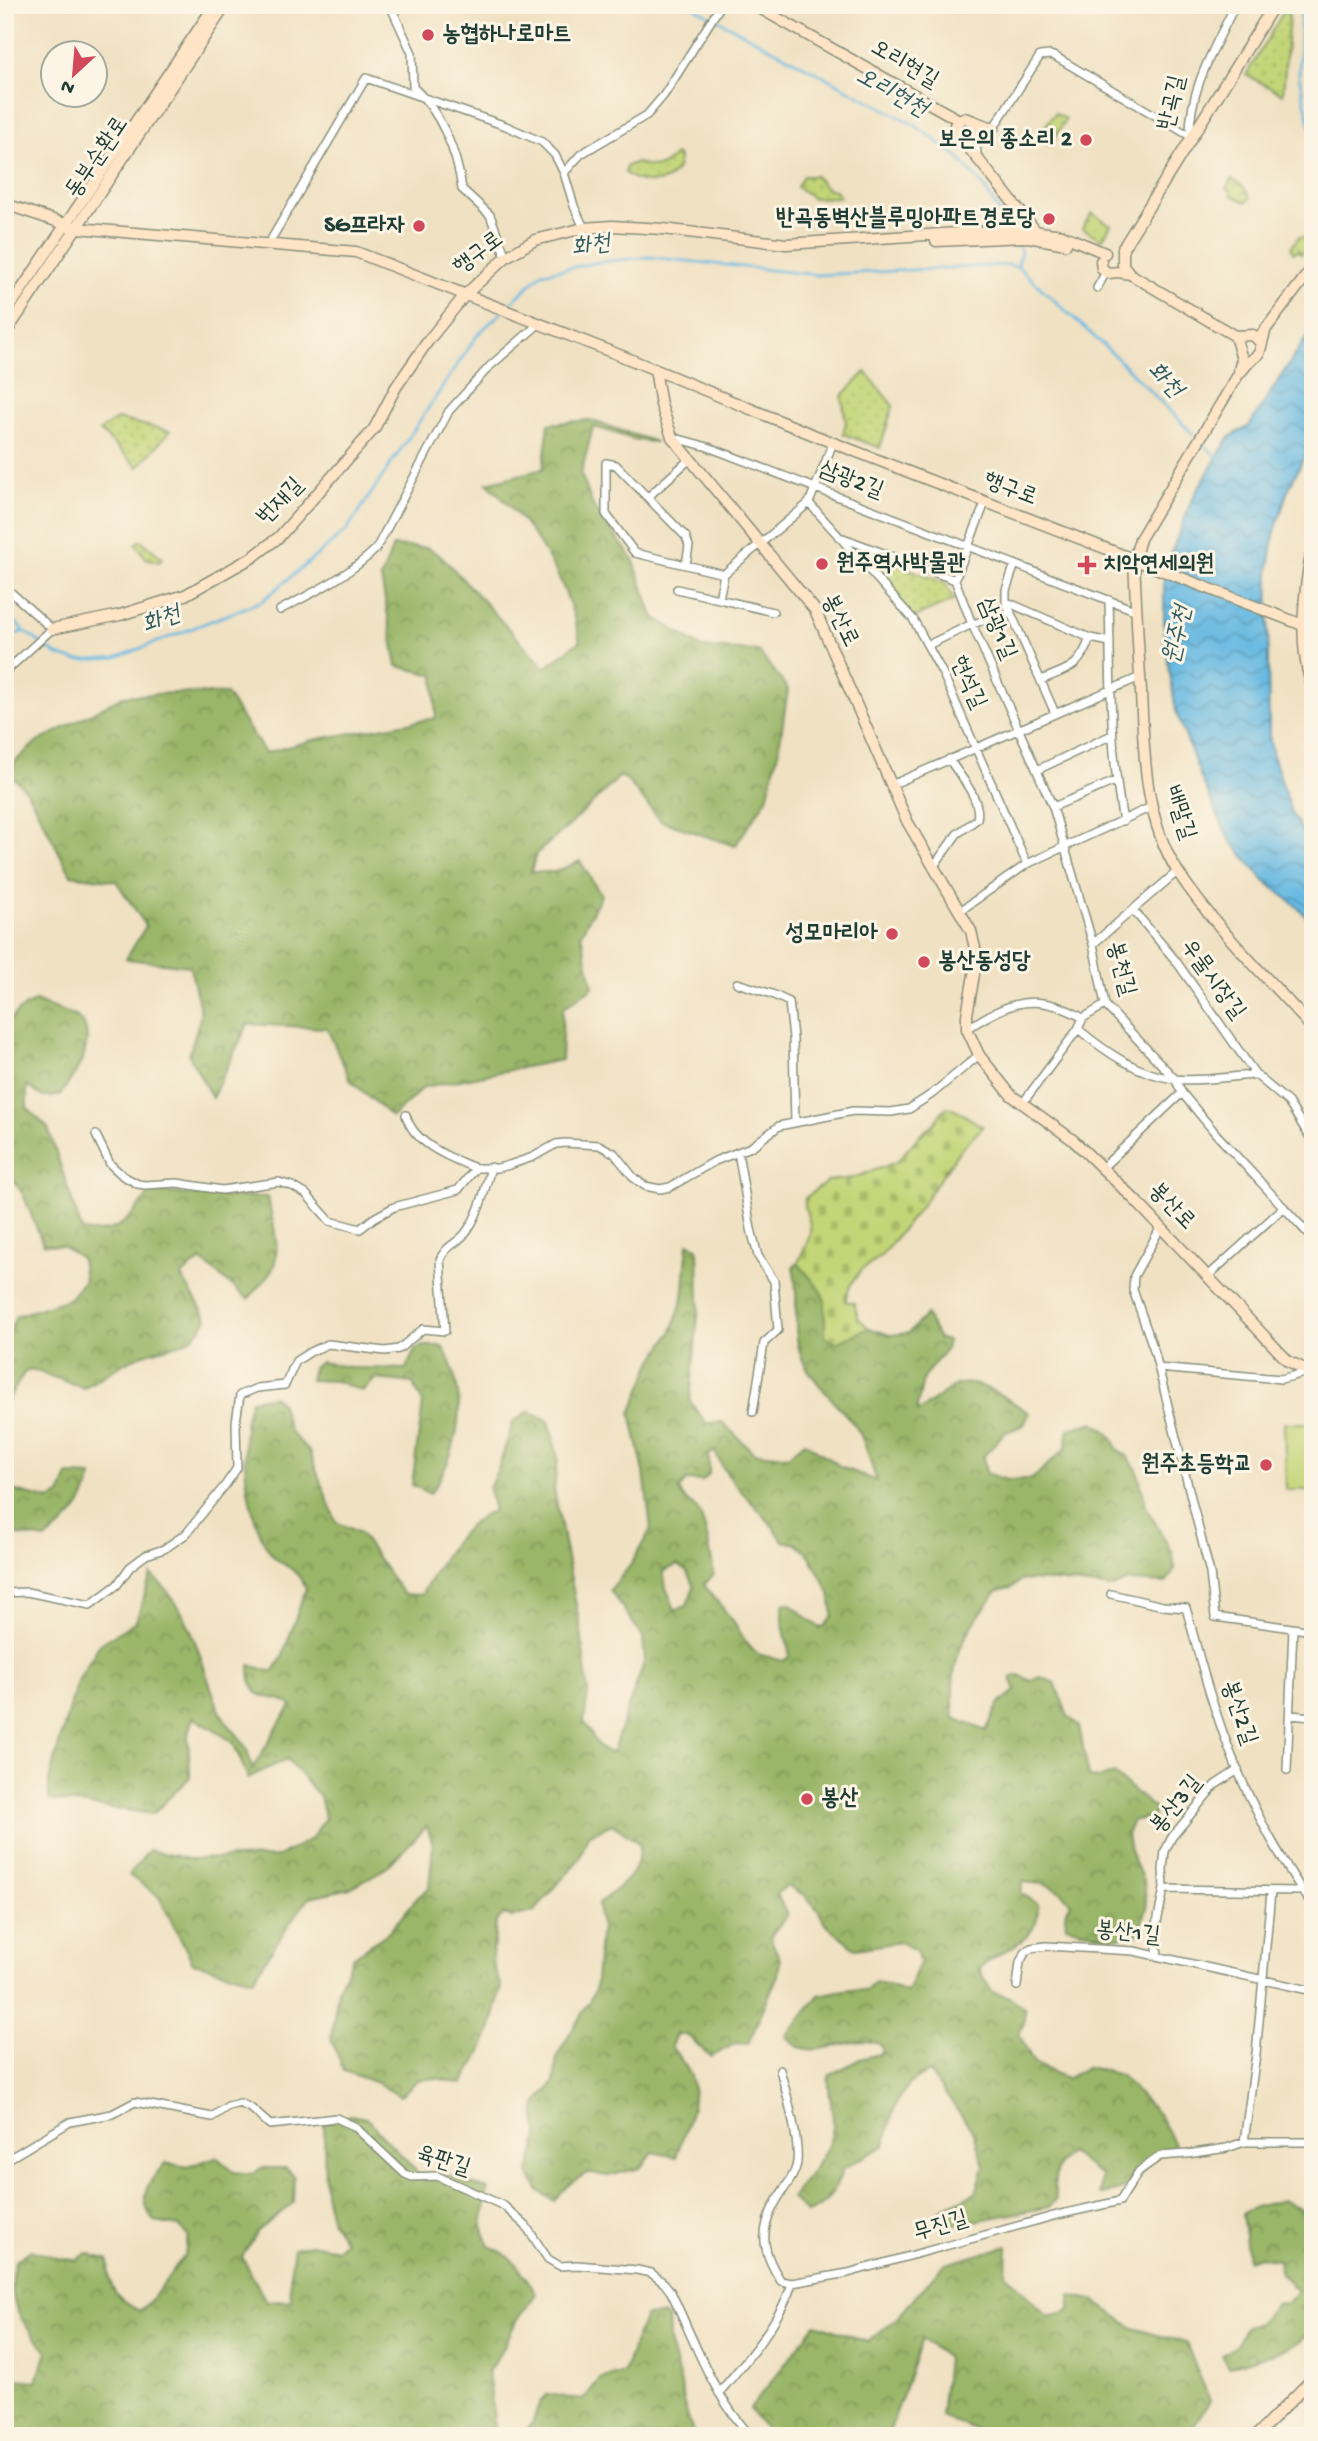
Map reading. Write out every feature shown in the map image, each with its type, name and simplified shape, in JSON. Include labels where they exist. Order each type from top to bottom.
[{"type":"street","name":"동부순환로","points":[[5,314],[215,5]]},
{"type":"street","name":"동부순환로","points":[[5,334],[226,5]]},
{"type":"street","points":[[390,5],[412,52],[413,87],[425,97],[450,142],[462,189],[490,215],[506,257]]},
{"type":"street","points":[[564,173],[581,154],[647,116],[664,95],[722,5]]},
{"type":"street","name":"오리현길","points":[[754,5],[960,120]]},
{"type":"street","name":"반곡길","points":[[1124,243],[1190,136],[1190,114],[1202,72],[1236,5]]},
{"type":"street","points":[[958,135],[975,138],[994,127],[1040,56],[1050,55],[1190,136],[1274,5]]},
{"type":"street","points":[[269,243],[366,78],[506,126],[542,142],[555,155],[564,173],[584,228]]},
{"type":"street","points":[[905,91],[944,119],[1034,232],[1062,235],[1106,260],[1112,274],[1124,267]]},
{"type":"street","points":[[958,135],[955,125],[966,118],[985,127],[994,127]]},
{"type":"street","points":[[973,121],[976,156]]},
{"type":"street","points":[[5,204],[65,226]]},
{"type":"street","name":"행구로","points":[[65,226],[356,252],[540,323],[985,503],[1308,627]]},
{"type":"street","name":"행구로","points":[[465,295],[506,257],[535,240],[584,228],[612,226],[663,229],[786,244],[909,238],[920,241],[1034,232]]},
{"type":"street","points":[[1097,288],[1106,260],[1124,243]]},
{"type":"street","points":[[1124,243],[1124,267]]},
{"type":"street","points":[[1106,260],[1118,253],[1124,267],[1240,336],[1253,335],[1262,338]]},
{"type":"street","points":[[1134,560],[1140,539],[1238,374],[1261,351],[1262,338],[1313,267]]},
{"type":"street","name":"번재길","points":[[50,631],[120,615],[185,595],[253,557],[279,537],[374,429],[396,387],[465,295]]},
{"type":"street","points":[[280,610],[332,583],[359,565],[376,548],[449,411],[490,366],[540,323]]},
{"type":"street","points":[[1238,374],[1242,359],[1239,351],[1240,336]]},
{"type":"street","points":[[1239,351],[1249,359],[1256,357]]},
{"type":"street","name":"봉산로","points":[[654,369],[661,405],[672,437],[815,610],[891,785],[933,867],[971,931],[977,957],[967,1029],[979,1055],[1003,1086],[1022,1104],[1073,1140],[1102,1168],[1288,1361],[1311,1370]]},
{"type":"street","name":"삼광2길","points":[[672,437],[708,447],[1137,611]]},
{"type":"street","points":[[719,598],[724,574],[809,503],[833,443]]},
{"type":"street","points":[[648,498],[691,458]]},
{"type":"street","points":[[686,565],[689,546],[686,537],[616,465],[606,463],[606,514],[635,553],[724,574]]},
{"type":"street","name":"현석길","points":[[809,503],[913,619],[976,748],[1027,864]]},
{"type":"street","name":"삼광1길","points":[[985,503],[956,580],[972,625],[1053,807],[1065,848]]},
{"type":"street","name":"현석길","points":[[842,538],[956,580]]},
{"type":"street","points":[[1311,680],[1303,646],[1308,627],[1313,545]]},
{"type":"street","name":"배말길","points":[[1134,560],[1145,765],[1151,807],[1160,834],[1178,871],[1213,917],[1313,1029]]},
{"type":"street","points":[[1016,564],[1006,590],[1006,602],[1055,713]]},
{"type":"street","points":[[5,587],[50,631],[5,672]]},
{"type":"street","points":[[677,589],[772,612]]},
{"type":"street","points":[[1109,600],[1112,735],[1115,781],[1123,821]]},
{"type":"street","points":[[1006,602],[1090,638],[1110,642]]},
{"type":"street","points":[[928,645],[1011,611]]},
{"type":"street","points":[[1041,680],[1075,666],[1081,660],[1090,638]]},
{"type":"street","points":[[891,785],[1140,677]]},
{"type":"street","points":[[1037,770],[1112,735]]},
{"type":"street","points":[[933,867],[957,834],[977,819],[979,813],[976,803],[949,759]]},
{"type":"street","points":[[1053,807],[1115,781]]},
{"type":"street","points":[[960,911],[1027,864],[1151,807]]},
{"type":"street","name":"봉천길","points":[[1065,848],[1093,944],[1105,1005],[1175,1079],[1182,1093],[1217,1135],[1313,1238]]},
{"type":"street","points":[[1093,944],[1135,911],[1178,871]]},
{"type":"street","name":"우물시장길","points":[[1135,911],[1175,961],[1256,1074],[1288,1102],[1313,1142]]},
{"type":"street","points":[[737,984],[789,1002],[793,1038],[795,1123]]},
{"type":"street","points":[[967,1029],[989,1015],[1018,1003],[1049,1004],[1070,1010],[1083,1018]]},
{"type":"street","points":[[1022,1104],[1078,1029],[1083,1018],[1105,1005]]},
{"type":"street","points":[[1078,1029],[1106,1052],[1150,1072],[1175,1079],[1256,1074]]},
{"type":"street","points":[[406,1115],[421,1139],[439,1152],[475,1168],[498,1168],[533,1157],[555,1144],[599,1145],[614,1153],[640,1183],[660,1189],[670,1187],[715,1161],[751,1147],[779,1126],[853,1111],[891,1112],[909,1109],[932,1094],[979,1055]]},
{"type":"street","points":[[1102,1168],[1182,1093]]},
{"type":"street","points":[[96,1135],[110,1164],[123,1176],[138,1184],[177,1183],[222,1190],[279,1182],[306,1194],[330,1220],[360,1229],[394,1207],[458,1190],[475,1168]]},
{"type":"street","points":[[738,1152],[758,1256],[774,1281],[778,1330],[764,1343],[753,1412]]},
{"type":"street","points":[[5,1593],[27,1592],[90,1605],[103,1598],[117,1586],[130,1567],[146,1555],[164,1549],[186,1534],[237,1468],[236,1422],[240,1395],[257,1388],[285,1385],[296,1361],[328,1344],[385,1351],[399,1349],[423,1329],[445,1331],[440,1260],[443,1251],[468,1229],[478,1210],[491,1167]]},
{"type":"street","points":[[1208,1276],[1284,1207]]},
{"type":"street","points":[[1161,1227],[1134,1276],[1133,1290],[1158,1368],[1210,1573],[1214,1617],[1313,1631]]},
{"type":"street","points":[[1158,1368],[1281,1379],[1311,1370]]},
{"type":"street","name":"봉산2길","points":[[1111,1594],[1163,1606],[1186,1608],[1215,1712],[1238,1770],[1268,1832],[1313,1906]]},
{"type":"street","points":[[1287,1770],[1293,1629]]},
{"type":"street","points":[[1290,1715],[1313,1717]]},
{"type":"street","name":"봉산3길","points":[[1158,1955],[1155,1932],[1164,1889],[1164,1851],[1214,1785],[1238,1770]]},
{"type":"street","points":[[1164,1889],[1303,1891]]},
{"type":"street","points":[[1244,2142],[1256,2054],[1271,1892]]},
{"type":"street","name":"봉산1길","points":[[1017,1986],[1020,1962],[1031,1948],[1046,1946],[1135,1951],[1313,1991]]},
{"type":"street","points":[[719,2393],[772,2323],[788,2298],[792,2283],[781,2281],[768,2261],[763,2238],[767,2221],[797,2165],[780,2070]]},
{"type":"street","name":"육판길","points":[[5,2161],[70,2122],[112,2114],[135,2102],[212,2117],[228,2106],[240,2103],[252,2109],[270,2125],[336,2118],[354,2126],[405,2174],[412,2177],[437,2176],[504,2206],[526,2227],[548,2259],[560,2266],[577,2264],[651,2273],[671,2292],[699,2357],[719,2393],[751,2436]]},
{"type":"street","name":"무진길","points":[[792,2283],[828,2278],[882,2265],[987,2233],[1120,2201],[1139,2171],[1160,2155],[1200,2152],[1244,2142],[1312,2139]]},
{"type":"street","points":[[1256,2436],[1313,2378]]},
{"type":"green space","points":[[1284,11],[1289,15],[1283,94],[1246,75]]},
{"type":"green space","points":[[1055,113],[1066,119],[1050,145],[1037,137]]},
{"type":"green space","points":[[675,155],[679,157],[673,174],[659,182],[641,181],[625,173],[626,167],[631,164],[660,166]]},
{"type":"green space","points":[[803,176],[815,176],[826,188],[836,191],[840,197],[813,198],[797,187]]},
{"type":"green space","points":[[1232,179],[1244,187],[1250,198],[1247,202],[1231,195],[1231,190],[1226,189]]},
{"type":"green space","points":[[1092,213],[1111,225],[1102,240],[1082,228]]},
{"type":"green space","points":[[1299,237],[1305,237],[1309,241],[1306,250],[1301,254],[1299,251],[1293,253],[1291,247]]},
{"type":"green space","points":[[866,372],[893,406],[880,448],[843,434],[846,423],[842,396]]},
{"type":"green space","points":[[117,419],[170,431],[138,467],[100,431]]},
{"type":"green space","points":[[589,420],[656,442],[632,439],[593,427],[581,474],[593,506],[633,559],[653,616],[702,648],[758,651],[788,689],[779,748],[767,798],[735,846],[661,821],[626,779],[620,776],[536,854],[531,872],[555,872],[580,861],[601,895],[581,934],[593,987],[563,1008],[561,1060],[424,1087],[392,1117],[351,1081],[327,1028],[248,1024],[212,1098],[189,1055],[201,1014],[190,966],[126,959],[146,926],[116,881],[71,875],[27,791],[6,770],[34,744],[123,696],[226,694],[265,753],[313,740],[436,718],[434,675],[397,666],[381,578],[393,546],[428,548],[443,558],[545,668],[580,641],[574,618],[557,574],[534,535],[487,483],[543,469],[549,424]]},
{"type":"green space","points":[[139,541],[162,558],[159,562],[146,558],[136,545]]},
{"type":"green space","points":[[864,552],[945,583],[954,600],[913,618]]},
{"type":"green space","points":[[35,1001],[77,1017],[87,1036],[78,1068],[59,1096],[43,1097],[27,1086],[27,1108],[48,1128],[82,1231],[95,1232],[115,1228],[130,1217],[152,1191],[205,1196],[268,1197],[276,1251],[271,1272],[248,1299],[201,1260],[181,1276],[207,1318],[201,1328],[187,1340],[134,1358],[83,1388],[31,1369],[24,1373],[5,1405],[5,1337],[8,1336],[16,1316],[69,1299],[84,1281],[81,1258],[62,1246],[43,1244],[23,1194],[5,1169],[5,1026],[18,1011]]},
{"type":"green space","points":[[947,1107],[955,1109],[983,1127],[959,1151],[919,1209],[882,1255],[860,1271],[850,1286],[845,1301],[854,1303],[858,1318],[869,1328],[836,1343],[825,1337],[825,1301],[820,1289],[798,1263],[810,1230],[805,1198],[828,1181],[853,1178],[897,1162]]},
{"type":"green space","points":[[688,1243],[698,1248],[699,1305],[690,1401],[706,1423],[722,1422],[754,1453],[788,1456],[805,1442],[841,1467],[877,1481],[859,1432],[813,1377],[798,1347],[793,1267],[798,1263],[820,1289],[825,1302],[825,1337],[835,1343],[869,1328],[890,1335],[909,1333],[926,1315],[939,1339],[948,1341],[946,1349],[924,1376],[918,1412],[954,1386],[973,1384],[993,1391],[1029,1413],[1024,1425],[1004,1433],[983,1457],[986,1473],[1006,1480],[1032,1479],[1066,1448],[1069,1429],[1094,1422],[1114,1440],[1117,1449],[1127,1456],[1137,1470],[1147,1509],[1172,1552],[1175,1569],[1166,1583],[1128,1581],[1112,1588],[1022,1580],[1011,1588],[997,1591],[966,1636],[953,1679],[954,1718],[986,1731],[999,1704],[1016,1690],[1011,1678],[1019,1675],[1031,1681],[1041,1677],[1055,1683],[1068,1716],[1079,1726],[1089,1777],[1100,1778],[1114,1774],[1155,1809],[1153,1818],[1133,1820],[1127,1835],[1130,1851],[1144,1883],[1147,1909],[1137,1935],[1112,1938],[1066,1926],[1065,1914],[1071,1903],[1065,1896],[1049,1886],[1023,1882],[1021,1893],[1038,1904],[1033,1929],[1017,1944],[997,1955],[979,1970],[992,1992],[1010,1997],[1024,2008],[1024,2023],[1019,2035],[1034,2063],[1066,2079],[1088,2067],[1120,2075],[1159,2115],[1175,2144],[1151,2161],[1135,2185],[1099,2194],[1101,2175],[1069,2152],[1058,2168],[1054,2186],[1056,2200],[1049,2207],[953,2225],[941,2209],[976,2193],[984,2166],[974,2133],[929,2072],[918,2077],[903,2092],[893,2111],[885,2145],[842,2169],[830,2196],[807,2213],[791,2198],[817,2164],[832,2135],[829,2076],[860,2059],[883,2053],[881,2045],[861,2041],[809,2049],[799,2047],[786,2036],[819,1995],[849,1989],[866,1991],[876,1981],[907,1992],[920,1963],[916,1950],[900,1942],[856,1949],[825,1924],[819,1911],[805,1895],[787,1886],[776,1894],[788,1914],[770,1937],[780,1960],[778,1975],[748,2044],[736,2043],[711,2057],[687,2035],[676,2034],[671,2046],[693,2083],[690,2116],[676,2157],[653,2152],[640,2168],[608,2176],[587,2173],[571,2183],[554,2201],[538,2190],[529,2173],[538,2136],[535,2106],[554,2082],[557,2056],[595,1991],[601,1926],[598,1904],[632,1872],[640,1844],[612,1824],[588,1835],[580,1858],[534,1912],[511,1917],[503,1914],[496,1923],[492,1961],[501,1988],[490,2032],[477,2060],[462,2084],[437,2078],[418,2080],[400,2096],[377,2083],[344,2071],[331,2038],[338,1989],[353,1957],[389,1932],[417,1898],[429,1888],[433,1846],[427,1826],[386,1868],[350,1888],[310,1897],[253,1979],[193,1963],[159,1897],[129,1875],[149,1850],[190,1859],[278,1857],[312,1838],[325,1818],[320,1797],[287,1759],[248,1778],[233,1742],[193,1717],[188,1733],[190,1777],[153,1814],[49,1800],[49,1780],[77,1682],[100,1644],[136,1621],[151,1575],[166,1589],[187,1621],[213,1695],[221,1713],[243,1743],[252,1769],[292,1706],[285,1701],[258,1694],[251,1679],[250,1665],[273,1672],[282,1658],[306,1588],[295,1572],[273,1556],[263,1539],[250,1501],[246,1478],[244,1435],[251,1400],[273,1396],[281,1404],[289,1431],[309,1451],[336,1522],[360,1533],[403,1594],[421,1595],[460,1535],[481,1517],[494,1511],[489,1489],[513,1422],[529,1411],[549,1421],[558,1458],[554,1489],[581,1632],[588,1693],[584,1722],[604,1751],[612,1753],[645,1660],[643,1637],[610,1590],[630,1566],[651,1529],[644,1472],[631,1413],[652,1362],[672,1331],[683,1298]],"holes":[[[715,1451],[728,1476],[783,1541],[797,1544],[810,1556],[830,1593],[833,1615],[825,1626],[820,1628],[789,1603],[783,1604],[783,1624],[790,1656],[783,1661],[758,1654],[747,1644],[734,1622],[704,1585],[714,1574],[706,1531],[697,1509],[686,1500],[679,1489],[687,1480],[703,1481],[709,1474],[709,1455]],[[677,1565],[687,1572],[694,1587],[687,1605],[675,1610],[666,1588],[663,1571]]]},
{"type":"green space","points":[[423,1346],[442,1346],[451,1364],[459,1402],[455,1440],[441,1477],[430,1494],[412,1485],[423,1403],[413,1383],[376,1379],[362,1391],[336,1381],[310,1380],[313,1368],[320,1362],[355,1368],[406,1369],[415,1350]]},
{"type":"green space","points":[[1284,1423],[1313,1423],[1313,1490],[1286,1490]]},
{"type":"green space","points":[[68,1475],[92,1476],[81,1505],[62,1526],[46,1539],[5,1533],[5,1486],[50,1500],[60,1495]]},
{"type":"green space","points":[[350,2115],[366,2118],[418,2173],[434,2177],[445,2175],[488,2189],[482,2226],[489,2246],[511,2259],[536,2294],[516,2321],[488,2372],[496,2436],[5,2436],[5,2378],[37,2381],[47,2352],[17,2311],[12,2290],[15,2261],[31,2250],[61,2259],[77,2260],[87,2253],[108,2260],[109,2278],[115,2292],[124,2302],[140,2311],[153,2298],[185,2254],[188,2236],[179,2226],[154,2222],[145,2197],[149,2184],[165,2163],[188,2167],[216,2157],[234,2172],[253,2174],[261,2168],[286,2168],[294,2177],[293,2203],[258,2231],[242,2257],[266,2301],[291,2300],[290,2274],[294,2248],[311,2244],[337,2249],[345,2241],[332,2222],[325,2193],[324,2123]]},
{"type":"green space","points":[[1282,2200],[1313,2216],[1313,2333],[1287,2349],[1229,2367],[1222,2355],[1237,2344],[1246,2327],[1259,2323],[1276,2304],[1287,2303],[1297,2291],[1281,2274],[1278,2260],[1260,2256],[1248,2260],[1242,2213]]},
{"type":"green space","points":[[1007,2246],[1006,2274],[1049,2317],[1070,2310],[1070,2296],[1093,2300],[1133,2328],[1186,2343],[1210,2401],[1193,2426],[1181,2436],[993,2436],[941,2416],[947,2358],[922,2339],[888,2436],[770,2436],[750,2409],[816,2324],[868,2342],[899,2316],[943,2265]]},
{"type":"green space","points":[[662,2315],[668,2319],[669,2341],[694,2436],[521,2436],[532,2423],[540,2402],[548,2394],[583,2400],[600,2379],[623,2373],[645,2316]]},
{"type":"water","name":"원주천","points":[[1313,327],[1313,439],[1288,490],[1274,535],[1269,569],[1268,657],[1269,735],[1272,752],[1291,812],[1313,849],[1313,923],[1265,881],[1229,839],[1203,783],[1176,711],[1164,637],[1164,579],[1192,499],[1228,439],[1249,426]]},
{"type":"waterway","name":"오리현천","points":[[690,5],[913,124],[956,155],[984,187],[1007,225]]},
{"type":"waterway","points":[[1301,5],[1299,76],[1313,137]]},
{"type":"waterway","name":"오리현천","points":[[1015,240],[1021,252],[1018,266]]},
{"type":"waterway","name":"화천","points":[[507,307],[542,273],[600,262],[649,257],[817,275],[1008,265],[1018,267],[1114,355],[1196,437]]},
{"type":"waterway","name":"화천","points":[[5,612],[24,631],[57,655],[77,661],[116,658],[262,601],[346,531],[478,334],[502,312]]},
{"type":"waterway","name":"화천","points":[[1201,442],[1219,459]]},
{"type":"waterway","points":[[5,639],[24,631]]},
{"type":"place","name":"농협하나로마트","points":[[428,35]]},
{"type":"place","name":"보은의 종소리 2","points":[[1086,140]]},
{"type":"place","name":"반곡동벽산블루밍아파트경로당","points":[[1049,219]]},
{"type":"place","name":"SG프라자","points":[[419,226]]},
{"type":"place","name":"원주역사박물관","points":[[822,564]]},
{"type":"place","name":"치악연세의원","points":[[1087,565]]},
{"type":"place","name":"성모마리아","points":[[892,934]]},
{"type":"place","name":"봉산동성당","points":[[924,962]]},
{"type":"place","name":"원주초등학교","points":[[1266,1465]]},
{"type":"place","name":"봉산","points":[[807,1799]]}]
